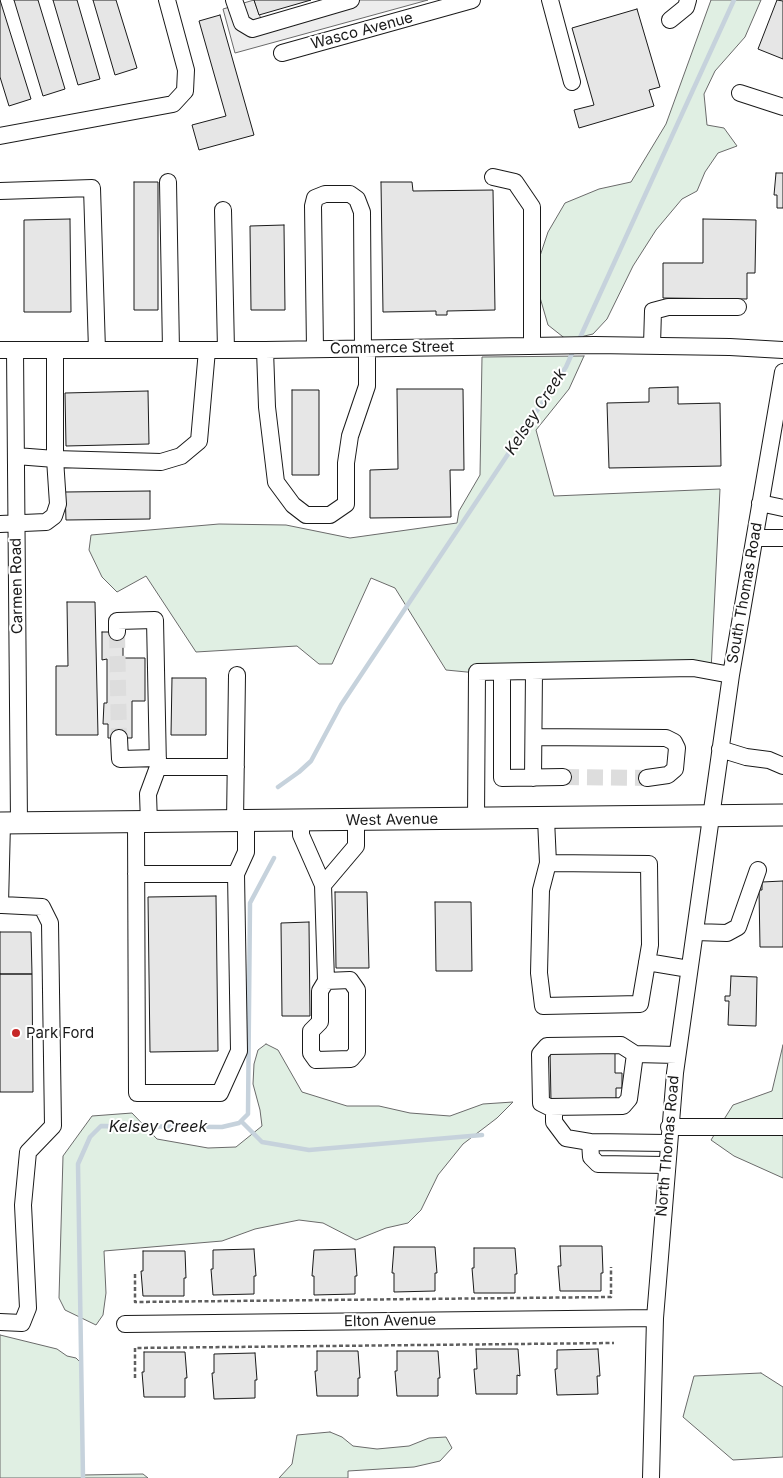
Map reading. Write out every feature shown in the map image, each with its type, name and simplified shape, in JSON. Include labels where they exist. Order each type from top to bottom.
[{"type":"main road","name":"West Avenue","points":[[7,823],[356,821],[783,815]]},
{"type":"street","points":[[0,136],[173,104],[185,91],[186,70],[166,0]]},
{"type":"street","points":[[234,0],[242,23],[252,29],[351,0]]},
{"type":"street","name":"Wasco Avenue","points":[[282,52],[446,3],[472,0]]},
{"type":"street","points":[[550,0],[572,82]]},
{"type":"street","points":[[670,20],[686,7],[688,0]]},
{"type":"street","points":[[740,93],[783,107]]},
{"type":"street","points":[[493,177],[515,182],[532,207],[532,345]]},
{"type":"street","points":[[168,182],[170,350]]},
{"type":"street","points":[[0,191],[92,188],[96,350]]},
{"type":"street","points":[[265,350],[267,407],[276,482],[293,505],[306,515],[330,515],[346,504],[346,463],[350,436],[367,386],[362,212],[357,199],[350,194],[325,194],[315,198],[313,206],[315,349]]},
{"type":"street","points":[[223,210],[226,350]]},
{"type":"street","points":[[652,345],[653,311],[668,307],[738,307]]},
{"type":"street","name":"Commerce Street","points":[[7,350],[265,350],[532,345],[652,345],[783,350]]},
{"type":"street","name":"Carmen Road","points":[[1,905],[7,823],[8,525],[16,456],[8,417],[7,350]]},
{"type":"street","points":[[8,525],[46,522],[54,516],[58,504],[55,459],[54,350]]},
{"type":"street","points":[[16,456],[161,462],[182,456],[199,441],[207,350]]},
{"type":"street","name":"South Thomas Road","points":[[709,815],[783,372]]},
{"type":"street","points":[[760,504],[783,508]]},
{"type":"street","points":[[754,538],[783,538]]},
{"type":"street","points":[[117,632],[117,621],[155,620],[158,762],[148,794],[142,823],[136,874],[138,1093],[220,1093],[239,1051],[236,874],[246,852],[236,767],[237,675]]},
{"type":"street","points":[[476,819],[477,672],[693,668],[731,675]]},
{"type":"street","points":[[502,672],[502,778],[563,778]]},
{"type":"street","points":[[533,778],[534,672]]},
{"type":"street","points":[[534,737],[666,738],[674,742],[677,748],[676,769],[668,775],[646,778]]},
{"type":"street","points":[[119,738],[120,759],[236,767]]},
{"type":"street","points":[[720,749],[746,757],[769,760],[783,766]]},
{"type":"street","name":"North Thomas Road","points":[[651,1478],[655,1318],[666,1166],[677,1055],[695,932],[709,815]]},
{"type":"street","points":[[546,819],[548,863],[540,890],[539,972],[543,1006],[640,1004],[650,945],[649,864],[548,863]]},
{"type":"street","points":[[301,821],[300,835],[323,885],[326,981],[320,991],[320,1022],[311,1031],[311,1053],[316,1060],[351,1059],[357,1052],[357,990],[350,980],[326,981]]},
{"type":"street","points":[[323,885],[356,846],[356,821]]},
{"type":"street","points":[[695,932],[727,933],[738,927],[758,870]]},
{"type":"street","points":[[136,874],[236,874]]},
{"type":"street","points":[[0,1322],[22,1323],[28,1308],[23,1204],[28,1152],[53,1126],[50,923],[42,907],[1,905]]},
{"type":"street","points":[[647,962],[690,969]]},
{"type":"street","points":[[635,1054],[629,1099],[623,1106],[554,1107],[541,1103],[540,1054],[547,1046],[621,1046],[635,1054],[677,1055]]},
{"type":"street","points":[[554,1107],[554,1122],[566,1138],[590,1142],[783,1127]]},
{"type":"street","points":[[590,1142],[591,1157],[598,1164],[666,1166]]},
{"type":"street","name":"Elton Avenue","points":[[125,1324],[655,1318]]},
{"type":"path","points":[[135,1274],[135,1302],[611,1297],[611,1267]]},
{"type":"path","points":[[135,1378],[135,1348],[614,1343]]},
{"type":"green space","points":[[711,0],[761,0],[745,37],[715,71],[704,94],[707,125],[724,128],[737,146],[718,153],[705,172],[697,191],[682,199],[656,230],[633,266],[607,319],[593,334],[567,340],[548,325],[539,294],[539,259],[548,232],[565,203],[599,189],[631,182],[666,124]]},
{"type":"green space","points":[[584,356],[569,389],[536,430],[554,496],[720,489],[711,671],[477,673],[446,670],[395,588],[371,578],[332,664],[319,664],[297,646],[196,652],[146,576],[117,592],[102,577],[89,550],[91,535],[219,524],[286,525],[350,538],[457,523],[459,511],[480,475],[482,357]]},
{"type":"green space","points":[[266,1044],[278,1050],[302,1092],[347,1106],[379,1106],[410,1113],[450,1116],[483,1104],[513,1102],[497,1118],[463,1144],[438,1175],[421,1210],[408,1223],[386,1228],[356,1240],[323,1223],[299,1220],[255,1229],[222,1241],[104,1251],[106,1293],[103,1315],[96,1325],[65,1310],[59,1298],[63,1156],[92,1116],[132,1113],[157,1139],[208,1148],[236,1147],[262,1126],[253,1084],[254,1064],[258,1050]]},
{"type":"green space","points":[[783,1045],[783,1178],[734,1156],[711,1140],[733,1105],[772,1091]]},
{"type":"green space","points":[[0,1335],[57,1349],[67,1356],[76,1358],[82,1364],[83,1475],[143,1474],[148,1478],[0,1478]]},
{"type":"green space","points":[[761,1373],[783,1387],[783,1457],[733,1460],[683,1417],[694,1376]]},
{"type":"green space","points":[[330,1432],[342,1437],[353,1446],[377,1449],[409,1446],[429,1438],[446,1437],[452,1448],[440,1461],[414,1467],[348,1471],[348,1478],[279,1478],[292,1464],[297,1435]]},
{"type":"shaded area","points":[[254,0],[261,19],[333,0],[428,0],[235,53],[223,9]]},
{"type":"building","points":[[0,0],[31,99],[9,106],[0,77]]},
{"type":"building","points":[[14,0],[38,0],[65,89],[43,96]]},
{"type":"building","points":[[53,0],[77,0],[100,79],[78,85]]},
{"type":"building","points":[[93,0],[116,0],[137,68],[115,75]]},
{"type":"building","points":[[254,0],[311,0],[259,15]]},
{"type":"building","points":[[777,0],[783,1],[783,59],[758,49]]},
{"type":"building","points":[[637,9],[660,87],[649,90],[654,106],[579,128],[574,110],[594,105],[572,28]]},
{"type":"building","points":[[220,15],[254,135],[199,150],[192,125],[226,116],[199,21]]},
{"type":"building","points":[[776,173],[783,173],[783,208],[777,208],[777,195],[774,195]]},
{"type":"building","points":[[134,182],[158,182],[158,310],[134,310]]},
{"type":"building","points":[[381,182],[412,182],[413,191],[493,190],[495,310],[447,311],[447,315],[436,315],[436,311],[383,312]]},
{"type":"building","points":[[70,219],[71,312],[24,312],[24,220]]},
{"type":"building","points":[[703,219],[756,220],[755,273],[747,273],[747,299],[663,298],[663,263],[703,263]]},
{"type":"building","points":[[284,225],[285,310],[251,310],[250,226]]},
{"type":"building","points":[[678,387],[678,404],[720,403],[721,466],[609,468],[607,403],[649,402],[649,388]]},
{"type":"building","points":[[397,389],[463,389],[464,470],[450,470],[451,517],[370,518],[370,470],[398,469]]},
{"type":"building","points":[[292,390],[319,390],[319,475],[292,475]]},
{"type":"building","points":[[148,391],[149,444],[66,446],[65,393]]},
{"type":"building","points":[[150,491],[150,519],[66,520],[65,492]]},
{"type":"building","points":[[67,602],[95,602],[98,735],[56,735],[56,666],[68,666]]},
{"type":"building","points":[[102,632],[123,632],[123,658],[145,658],[145,701],[132,701],[132,738],[108,738],[108,724],[103,724],[104,703],[107,703],[107,659],[102,660]]},
{"type":"building","points":[[172,678],[206,678],[206,735],[171,735]]},
{"type":"building","points":[[783,881],[783,947],[760,947],[759,890],[762,890],[762,882]]},
{"type":"building","points":[[335,892],[367,892],[369,968],[336,968]]},
{"type":"building","points":[[216,896],[218,1051],[150,1052],[148,897]]},
{"type":"building","points":[[435,902],[471,902],[472,971],[436,971]]},
{"type":"building","points":[[309,922],[310,1016],[282,1016],[281,923]]},
{"type":"building","points":[[0,932],[31,932],[32,974],[0,974]]},
{"type":"building","name":"Park Ford","points":[[0,974],[32,974],[33,1092],[0,1092]]},
{"type":"building","points":[[731,976],[757,977],[756,1026],[728,1025],[729,1001],[725,1001],[725,996],[730,996]]},
{"type":"building","points":[[615,1049],[615,1073],[622,1073],[622,1088],[616,1088],[616,1101],[551,1102],[550,1050]]},
{"type":"building","points":[[560,1246],[602,1246],[603,1273],[601,1273],[601,1291],[560,1291],[558,1266],[561,1266]]},
{"type":"building","points":[[394,1247],[435,1247],[437,1273],[435,1273],[435,1291],[394,1292],[394,1273],[392,1273]]},
{"type":"building","points":[[474,1248],[515,1248],[517,1274],[515,1274],[515,1293],[474,1293],[472,1268],[474,1268]]},
{"type":"building","points":[[254,1249],[256,1276],[254,1276],[254,1294],[213,1295],[211,1269],[213,1269],[213,1250]]},
{"type":"building","points":[[355,1249],[357,1276],[355,1276],[355,1294],[314,1295],[314,1276],[312,1276],[314,1250]]},
{"type":"building","points":[[143,1251],[185,1251],[186,1278],[184,1278],[184,1296],[143,1296],[141,1271],[143,1271]]},
{"type":"building","points":[[476,1349],[518,1349],[520,1376],[517,1375],[517,1394],[476,1394],[474,1369],[477,1369]]},
{"type":"building","points":[[598,1349],[600,1376],[597,1376],[598,1394],[557,1395],[555,1369],[557,1369],[557,1350]]},
{"type":"building","points":[[317,1351],[358,1351],[360,1378],[358,1378],[358,1396],[317,1396],[315,1371],[317,1371]]},
{"type":"building","points":[[397,1351],[438,1351],[440,1378],[438,1378],[438,1396],[397,1396],[395,1371],[397,1371]]},
{"type":"building","points":[[144,1352],[185,1352],[187,1378],[185,1378],[185,1397],[144,1397],[142,1372],[144,1372]]},
{"type":"building","points":[[255,1353],[257,1380],[255,1380],[255,1398],[214,1399],[212,1373],[214,1373],[214,1354]]},
{"type":"waterway","name":"Kelsey Creek","points":[[578,342],[734,0]]},
{"type":"waterway","name":"Kelsey Creek","points":[[278,787],[311,761],[341,705],[566,367],[574,349]]},
{"type":"waterway","name":"Kelsey Creek","points":[[83,1478],[78,1164],[90,1137],[101,1126],[222,1127],[239,1123],[248,1114],[250,903],[274,858]]},
{"type":"waterway","points":[[241,1121],[262,1142],[309,1150],[482,1135]]},
{"type":"tunnel","points":[[117,632],[119,738]]},
{"type":"tunnel","points":[[563,777],[647,778]]},
{"type":"place","name":"Park Ford","points":[[16,1033]]}]
